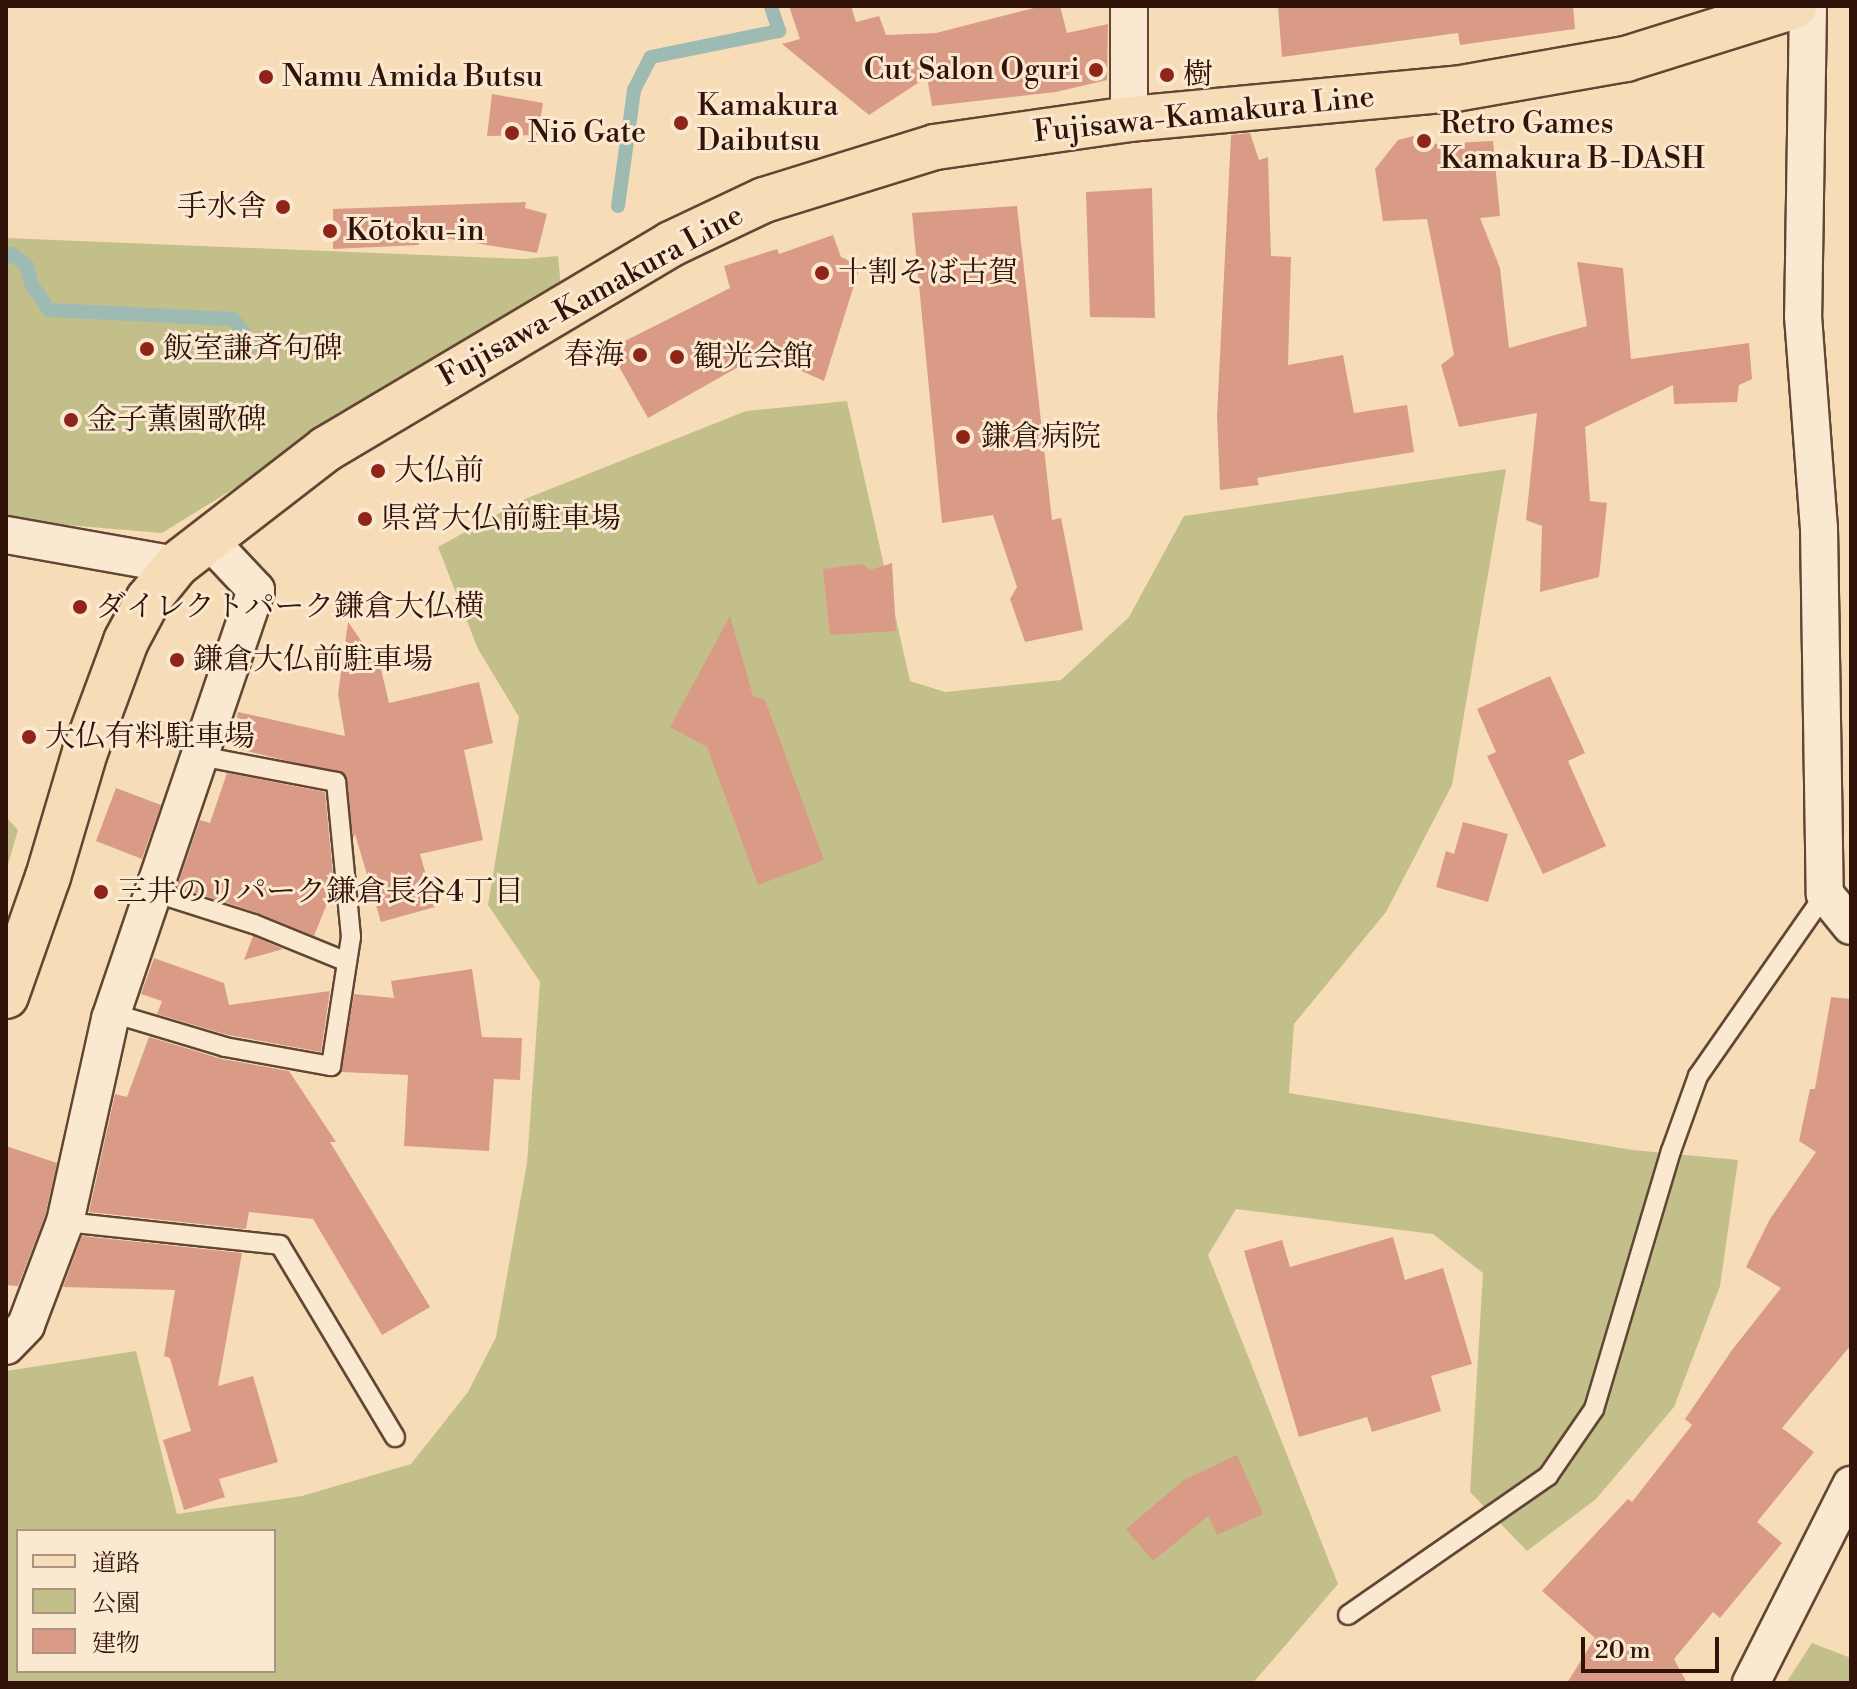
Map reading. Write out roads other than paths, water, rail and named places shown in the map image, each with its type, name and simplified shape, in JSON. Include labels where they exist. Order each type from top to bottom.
[{"type":"main road","name":"Fujisawa-Kamakura Line","points":[[6,996],[48,877],[85,752],[126,641],[148,600],[192,552],[326,449],[671,244],[764,200],[935,147],[1129,119],[1486,83],[1626,59],[1795,6]]},
{"type":"street","points":[[1129,6],[1129,119]]},
{"type":"street","points":[[1808,6],[1803,316],[1819,528],[1825,894],[1851,926]]},
{"type":"street","points":[[6,535],[192,552],[256,590],[112,1013],[65,1222],[26,1325],[6,1346]]},
{"type":"street","points":[[1751,1683],[1851,1485]]},
{"type":"lane","points":[[112,1013],[225,1047],[331,1066],[351,937],[336,782],[200,756]]},
{"type":"lane","points":[[153,892],[254,924],[347,962]]},
{"type":"lane","points":[[1348,1615],[1548,1476],[1594,1409],[1671,1151],[1698,1076],[1825,894]]},
{"type":"lane","points":[[65,1222],[280,1245],[395,1437]]},
{"type":"waterway","points":[[618,206],[634,90],[651,57],[779,31],[771,6]]},
{"type":"waterway","points":[[6,257],[12,254],[27,266],[31,284],[49,310],[233,319],[253,346]]},
{"type":"place","name":"Cut Salon Oguri","points":[[1096,70]]},
{"type":"place","name":"樹","points":[[1167,75]]},
{"type":"place","name":"Namu Amida Butsu","points":[[266,77]]},
{"type":"place","name":"Kamakura Daibutsu","points":[[681,123]]},
{"type":"place","name":"Niō Gate","points":[[512,133]]},
{"type":"place","name":"Retro Games Kamakura B-DASH","points":[[1424,141]]},
{"type":"place","name":"手水舎","points":[[283,207]]},
{"type":"place","name":"Kōtoku-in","points":[[330,231]]},
{"type":"place","name":"十割そば古賀","points":[[822,273]]},
{"type":"place","name":"飯室謙斉句碑","points":[[147,349]]},
{"type":"place","name":"春海","points":[[640,355]]},
{"type":"place","name":"観光会館","points":[[677,357]]},
{"type":"place","name":"金子薫園歌碑","points":[[71,420]]},
{"type":"place","name":"鎌倉病院","points":[[963,437]]},
{"type":"place","name":"大仏前","points":[[378,471]]},
{"type":"place","name":"県営大仏前駐車場","points":[[365,519]]},
{"type":"place","name":"ダイレクトパーク鎌倉大仏横","points":[[80,607]]},
{"type":"place","name":"鎌倉大仏前駐車場","points":[[177,660]]},
{"type":"place","name":"大仏有料駐車場","points":[[29,737]]},
{"type":"place","name":"三井のリパーク鎌倉長谷4丁目","points":[[101,892]]}]
